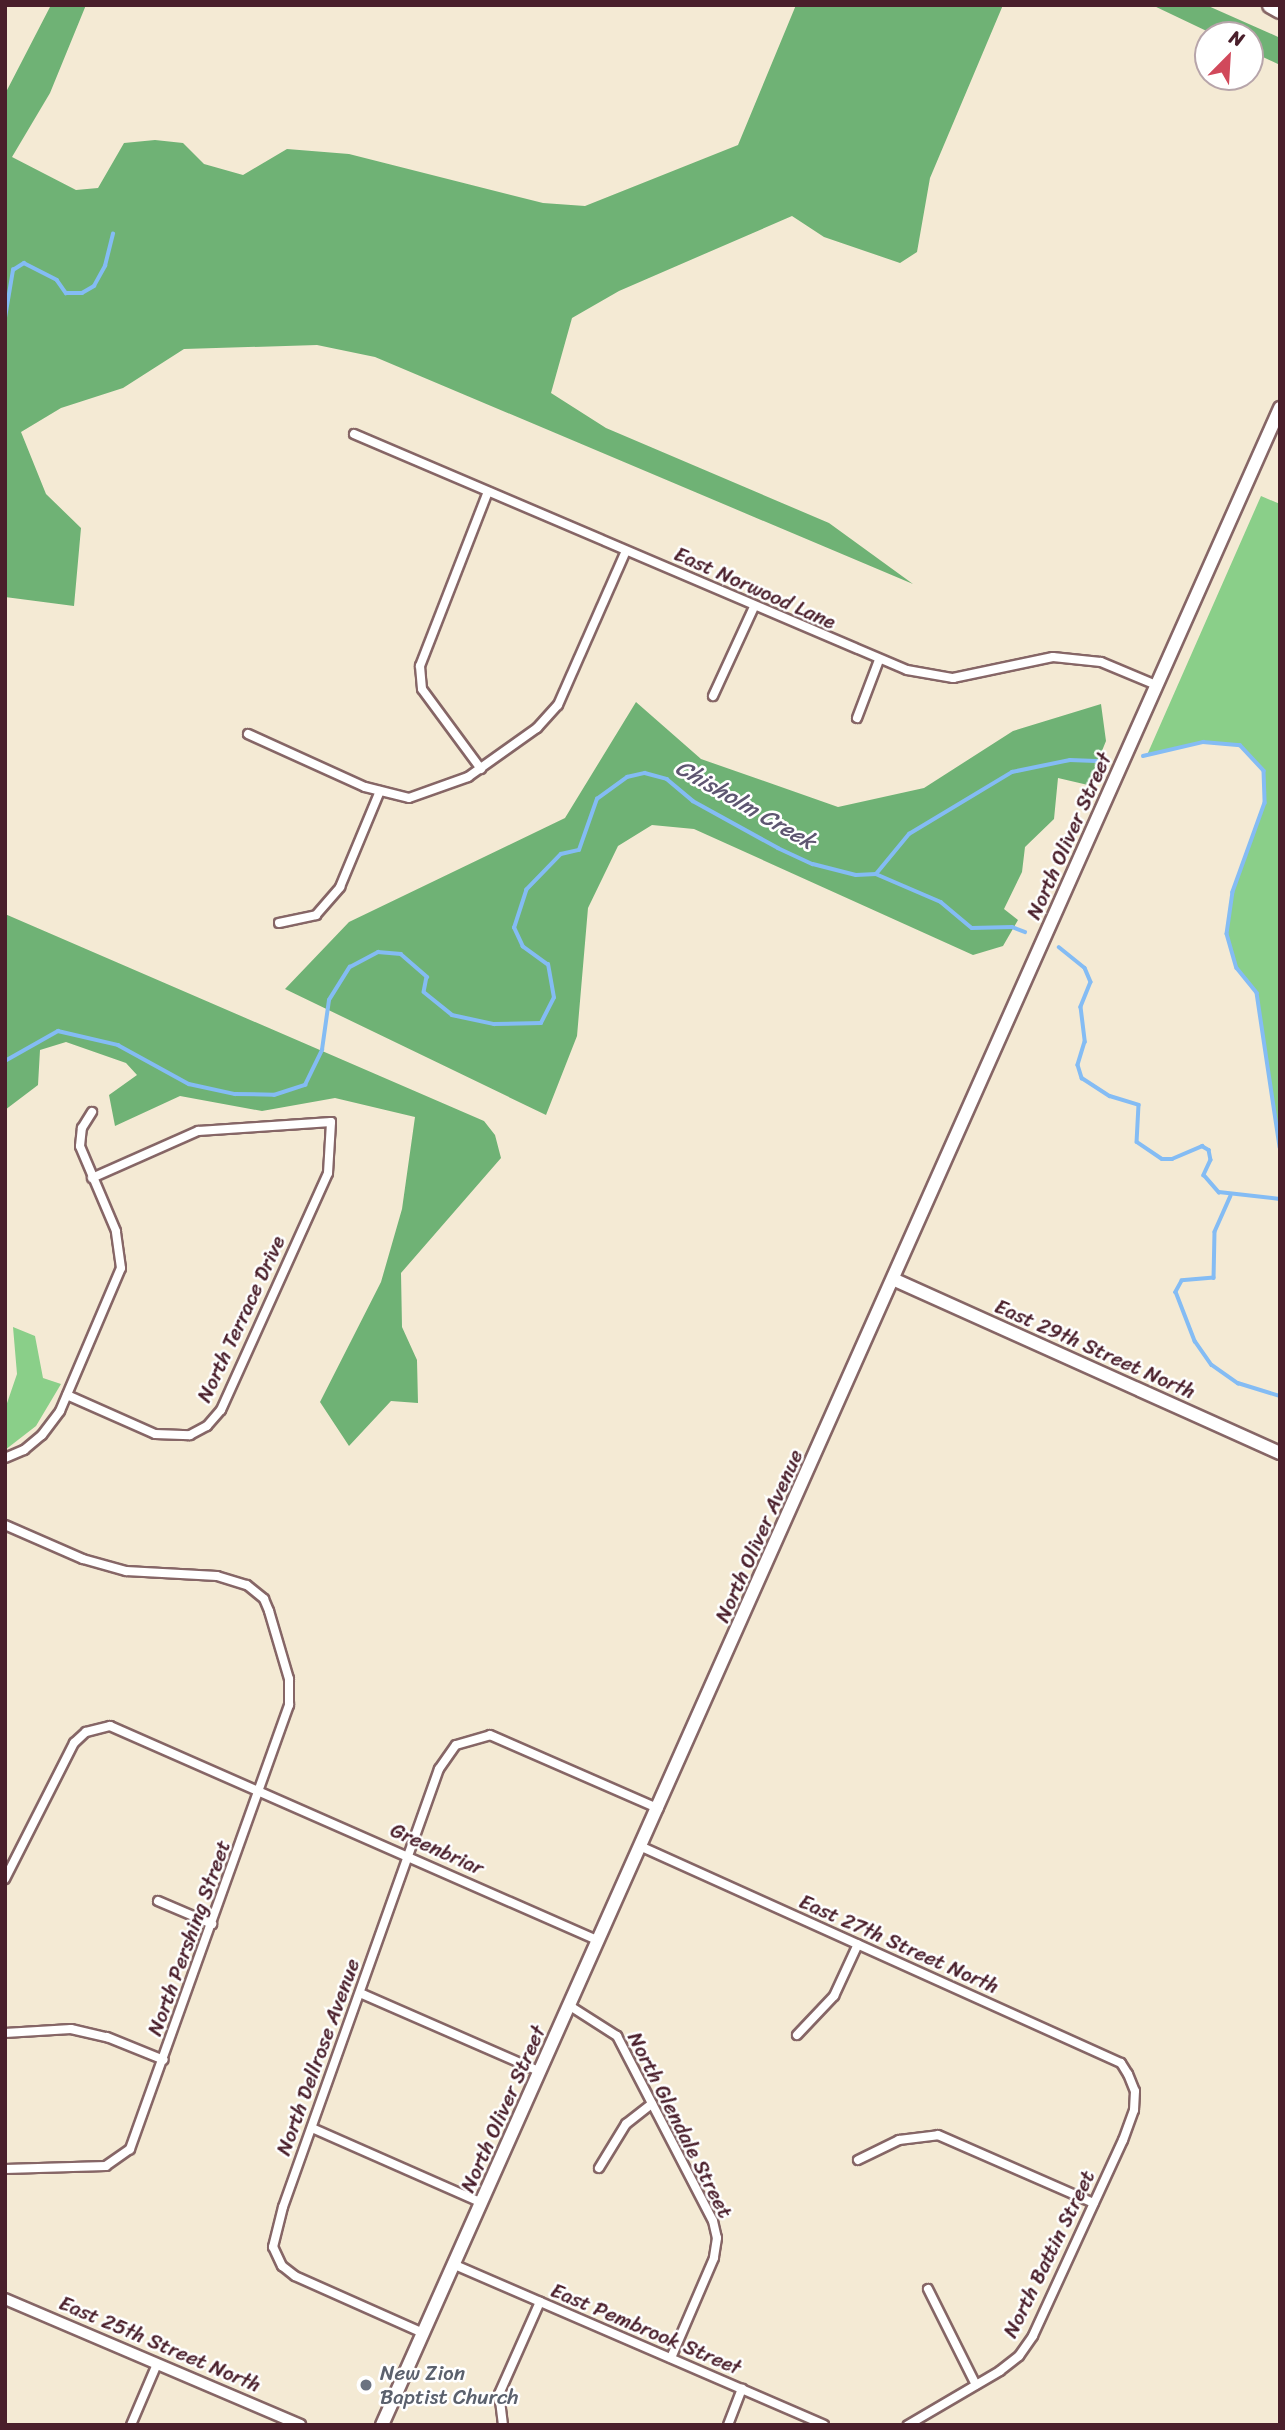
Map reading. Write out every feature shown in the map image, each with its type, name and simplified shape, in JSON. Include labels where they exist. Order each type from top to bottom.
[{"type":"highway","points":[[1271,5],[1280,10]]},
{"type":"main road","name":"North Oliver Street","points":[[895,1279],[1280,408]]},
{"type":"main road","name":"East 29th Street North","points":[[895,1279],[1280,1453]]},
{"type":"main road","name":"North Oliver Avenue","points":[[659,1809],[895,1279]]},
{"type":"main road","name":"North Oliver Street","points":[[382,2425],[659,1809]]},
{"type":"street","name":"East Norwood Lane","points":[[354,434],[879,660],[953,678],[1053,657],[1101,662],[1156,685]]},
{"type":"street","points":[[481,769],[422,689],[419,666],[488,492]]},
{"type":"street","points":[[248,734],[380,791],[409,798],[481,769],[537,728],[558,705],[626,551]]},
{"type":"street","points":[[713,696],[754,607]]},
{"type":"street","points":[[857,718],[879,660]]},
{"type":"street","points":[[279,923],[316,915],[340,887],[380,791]]},
{"type":"street","points":[[5,1458],[24,1450],[42,1435],[67,1395],[121,1268],[116,1231],[80,1146],[82,1128],[92,1112]]},
{"type":"street","name":"North Terrace Drive","points":[[67,1395],[155,1434],[190,1435],[207,1426],[221,1410],[328,1173],[331,1122],[198,1130],[92,1178]]},
{"type":"street","name":"North Pershing Street","points":[[5,1525],[83,1559],[126,1571],[234,1579],[264,1599],[270,1611],[289,1679],[289,1706],[138,2133],[120,2160],[86,2168],[5,2169]]},
{"type":"street","name":"Greenbriar","points":[[5,1879],[74,1743],[86,1732],[110,1726],[599,1941]]},
{"type":"street","name":"North Dellrose Avenue","points":[[424,2333],[285,2268],[274,2247],[275,2232],[445,1758],[472,1737],[490,1735],[509,1741],[659,1809]]},
{"type":"street","name":"East 27th Street North","points":[[642,1847],[1121,2063],[1132,2084]]},
{"type":"street","points":[[158,1901],[212,1924]]},
{"type":"street","points":[[797,2035],[834,1996],[858,1944]]},
{"type":"street","points":[[360,1993],[541,2072]]},
{"type":"street","name":"North Glendale Street","points":[[570,2006],[617,2036],[713,2221],[717,2238],[714,2258],[671,2358]]},
{"type":"street","points":[[5,2033],[71,2029],[107,2037],[164,2060]]},
{"type":"street","name":"North Battin Street","points":[[908,2425],[1019,2356],[1033,2336],[1134,2110],[1132,2084]]},
{"type":"street","points":[[599,2168],[626,2124],[652,2104]]},
{"type":"street","points":[[312,2127],[482,2203]]},
{"type":"street","points":[[858,2160],[899,2140],[938,2135],[1094,2203]]},
{"type":"street","name":"East Pembrook Street","points":[[455,2265],[824,2425]]},
{"type":"street","points":[[928,2289],[976,2385]]},
{"type":"street","name":"East 25th Street North","points":[[5,2298],[300,2425]]},
{"type":"street","points":[[503,2425],[499,2394],[540,2302]]},
{"type":"street","points":[[131,2425],[157,2364]]},
{"type":"street","points":[[728,2425],[742,2389]]},
{"type":"green space","points":[[51,5],[86,5],[50,93],[12,157],[76,190],[98,188],[124,143],[155,140],[183,143],[204,164],[243,175],[287,149],[349,154],[543,203],[585,206],[738,145],[796,5],[1003,5],[930,178],[917,252],[900,263],[824,237],[792,216],[619,291],[572,318],[551,393],[606,428],[829,523],[913,584],[375,357],[317,345],[184,349],[123,388],[61,408],[21,432],[46,494],[81,528],[74,606],[5,597],[5,94]]},
{"type":"green space","points":[[1152,5],[1206,5],[1242,21],[1194,21],[1194,25]]},
{"type":"green space","points":[[1264,31],[1280,38],[1280,65],[1264,58]]},
{"type":"green space","points":[[1261,496],[1280,504],[1280,1147],[1257,993],[1237,968],[1227,934],[1233,892],[1264,803],[1264,771],[1240,745],[1203,742],[1147,755]]},
{"type":"green space","points":[[636,702],[701,759],[838,807],[924,788],[1013,731],[1101,704],[1106,741],[1088,785],[1058,778],[1054,819],[1025,847],[1022,872],[1004,909],[1018,920],[1003,946],[973,955],[694,829],[652,825],[618,846],[588,908],[577,1036],[546,1115],[285,989],[349,922],[565,818]]},
{"type":"green space","points":[[5,914],[484,1121],[495,1135],[501,1158],[401,1273],[402,1327],[417,1360],[418,1403],[391,1401],[349,1446],[320,1402],[381,1282],[402,1209],[415,1117],[335,1098],[262,1111],[180,1096],[115,1126],[109,1095],[137,1075],[126,1063],[66,1042],[40,1050],[38,1085],[5,1110]]},
{"type":"green space","points":[[13,1327],[35,1336],[43,1378],[61,1384],[36,1426],[5,1450],[5,1409],[17,1374]]},
{"type":"waterway","points":[[5,318],[13,270],[24,263],[57,280],[66,293],[82,293],[94,286],[105,266],[113,234]]},
{"type":"waterway","name":"Chisholm Creek","points":[[1143,756],[1203,742],[1240,745],[1264,771],[1265,803],[1233,892],[1227,934],[1237,968],[1257,993],[1280,1147]]},
{"type":"waterway","points":[[5,1061],[58,1031],[118,1045],[189,1084],[235,1094],[274,1095],[305,1085],[322,1050],[329,1000],[350,967],[378,952],[401,954],[427,977],[424,992],[452,1015],[494,1024],[541,1023],[554,998],[548,965],[523,947],[514,928],[526,890],[561,854],[579,850],[597,799],[627,777],[645,773],[667,779],[693,801],[778,848],[813,864],[856,875],[876,874],[909,834],[1012,772],[1070,760],[1102,761]]},
{"type":"waterway","points":[[876,874],[941,902],[972,928],[1012,927],[1025,932]]},
{"type":"waterway","points":[[1059,947],[1085,968],[1091,982],[1081,1007],[1085,1042],[1078,1065],[1082,1078],[1110,1096],[1139,1105],[1137,1142],[1162,1159],[1172,1159],[1202,1146],[1209,1150],[1211,1160],[1204,1175],[1219,1192],[1280,1199]]},
{"type":"waterway","points":[[1231,1196],[1215,1232],[1214,1278],[1182,1281],[1176,1292],[1195,1341],[1212,1365],[1238,1383],[1280,1396]]},
{"type":"place","name":"New Zion Baptist Church","points":[[366,2385]]}]
